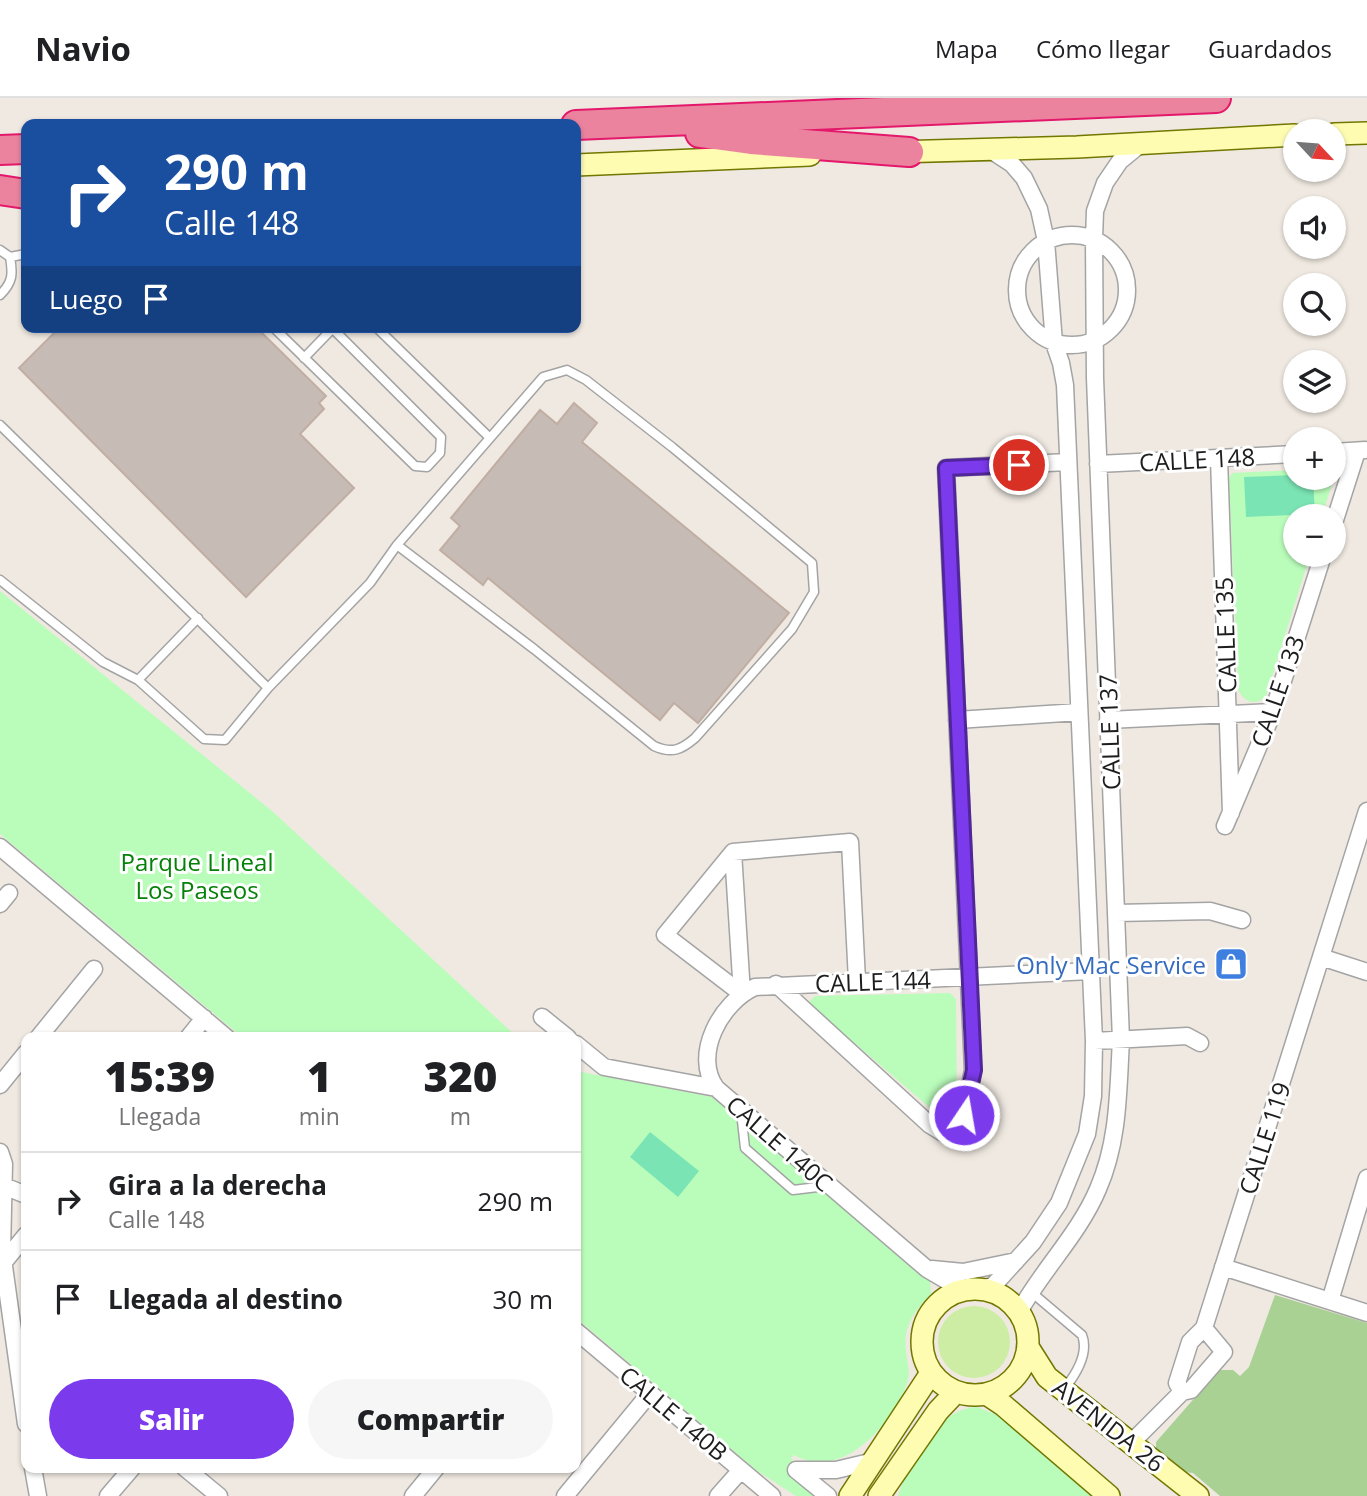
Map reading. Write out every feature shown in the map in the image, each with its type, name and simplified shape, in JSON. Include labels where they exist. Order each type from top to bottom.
[{"type":"highway","points":[[581,125],[1216,98]]},
{"type":"highway","points":[[628,123],[751,140],[909,152]]},
{"type":"highway","points":[[0,150],[21,149]]},
{"type":"highway","points":[[0,192],[21,194]]},
{"type":"street","points":[[1346,134],[1367,133]]},
{"type":"street","points":[[581,165],[1283,136]]},
{"type":"street","name":"CALLE 137","points":[[1019,1312],[1030,1292],[1064,1247],[1098,1190],[1116,1127],[1121,1040],[1098,464],[1094,239],[1095,211],[1105,183],[1120,161],[1142,143]]},
{"type":"street","name":"CALLE 137","points":[[971,1289],[993,1286],[1033,1242],[1059,1203],[1084,1144],[1093,1096],[1094,1041],[1065,385],[1054,343],[1046,241],[1039,209],[1029,185],[1012,164],[989,149]]},
{"type":"street","points":[[1062,235],[1094,239],[1109,249],[1121,263],[1126,280],[1126,298],[1121,316],[1110,330],[1096,340],[1068,346],[1054,343],[1037,334],[1025,321],[1018,304],[1016,285],[1021,267],[1031,252],[1046,241],[1062,235]]},
{"type":"street","points":[[1341,504],[1362,450]]},
{"type":"street","name":"CALLE 148","points":[[1098,464],[1283,455]]},
{"type":"street","name":"CALLE 135","points":[[1219,458],[1228,713],[1228,819]]},
{"type":"street","points":[[776,984],[924,1120],[938,1131],[952,1133],[964,1115],[974,1070],[946,468],[1068,462]]},
{"type":"street","name":"CALLE 133","points":[[1228,819],[1273,712],[1319,567]]},
{"type":"street","points":[[1076,630],[1105,627]]},
{"type":"street","points":[[957,720],[1079,712]]},
{"type":"street","points":[[1108,720],[1273,712]]},
{"type":"street","name":"CALLE 119","points":[[1182,1392],[1177,1383],[1190,1342],[1204,1328],[1367,811]]},
{"type":"street","points":[[1084,819],[1112,817]]},
{"type":"street","points":[[741,994],[665,936],[733,852],[850,842],[857,981]]},
{"type":"street","points":[[0,847],[220,1032]]},
{"type":"street","points":[[716,1088],[707,1072],[708,1052],[724,1012],[741,994],[733,852]]},
{"type":"street","points":[[1116,913],[1210,911],[1242,920]]},
{"type":"street","points":[[1321,957],[1367,972]]},
{"type":"street","points":[[43,1032],[94,969]]},
{"type":"street","name":"CALLE 144","points":[[741,994],[755,987],[776,984],[1091,971]]},
{"type":"street","points":[[542,1017],[561,1032]]},
{"type":"street","points":[[193,1032],[204,1018]]},
{"type":"street","points":[[1094,1041],[1186,1037],[1200,1043]]},
{"type":"street","name":"CALLE 140C","points":[[581,1048],[604,1067],[716,1088],[927,1269],[971,1289]]},
{"type":"street","points":[[0,1085],[21,1059]]},
{"type":"street","points":[[0,1152],[4,1164],[4,1262],[21,1383]]},
{"type":"street","points":[[1330,1301],[1367,1178]]},
{"type":"street","points":[[4,1186],[21,1193]]},
{"type":"street","points":[[4,1262],[21,1241]]},
{"type":"street","points":[[927,1269],[963,1272],[1016,1261]]},
{"type":"street","points":[[1223,1267],[1367,1312]]},
{"type":"street","points":[[971,1289],[995,1292],[1008,1300],[1019,1312],[1026,1326],[1028,1347],[1016,1378],[1003,1388],[988,1395],[955,1393],[942,1385],[931,1373],[924,1360],[921,1345],[923,1330],[928,1316],[937,1304],[949,1295],[971,1289]]},
{"type":"street","points":[[1131,1443],[1182,1392],[1191,1390],[1224,1352],[1204,1328]]},
{"type":"street","name":"CALLE 140B","points":[[581,1335],[772,1496]]},
{"type":"street","name":"AVENIDA 26","points":[[1028,1347],[1043,1373],[1198,1496]]},
{"type":"street","points":[[850,1496],[931,1373]]},
{"type":"street","points":[[565,1496],[650,1393]]},
{"type":"street","points":[[887,1491],[938,1411],[955,1393]]},
{"type":"street","name":"AVENIDA 26","points":[[988,1395],[1109,1496]]},
{"type":"street","points":[[828,1496],[796,1470],[836,1471],[874,1461]]},
{"type":"street","points":[[718,1496],[741,1470]]},
{"type":"street","points":[[34,1473],[38,1496]]},
{"type":"street","points":[[108,1496],[128,1473]]},
{"type":"street","points":[[191,1473],[219,1496]]},
{"type":"street","points":[[413,1496],[432,1473]]},
{"type":"lane","points":[[0,250],[9,257],[13,275],[10,285],[0,295]]},
{"type":"lane","points":[[9,257],[21,255]]},
{"type":"lane","points":[[279,333],[415,466],[427,467],[440,453],[441,437],[338,333]]},
{"type":"lane","points":[[304,358],[328,333]]},
{"type":"lane","points":[[382,333],[489,438]]},
{"type":"lane","points":[[0,580],[103,662],[138,680],[204,739],[225,740],[268,688],[370,583],[397,545],[542,377],[567,370],[597,388],[806,557],[812,563],[814,592],[792,629],[695,738],[684,748],[664,750],[654,746],[534,649],[397,545]]},
{"type":"lane","points":[[0,425],[268,688]]},
{"type":"lane","points":[[138,680],[198,618]]},
{"type":"lane","points":[[741,1110],[745,1148],[793,1190],[829,1185]]},
{"type":"lane","points":[[1030,1292],[1082,1335],[1085,1343],[1072,1378],[1063,1390]]},
{"type":"green space","points":[[1283,471],[1283,490],[1330,490],[1326,504],[1283,504],[1283,567],[1306,567],[1266,696],[1254,702],[1246,700],[1238,689],[1229,478],[1232,473]]},
{"type":"green space","points":[[1283,475],[1283,490],[1314,490],[1314,504],[1283,504],[1283,515],[1246,517],[1244,477]]},
{"type":"green space","name":"Parque Lineal Los Paseos","points":[[0,591],[272,811],[511,1032],[236,1032],[0,834]]},
{"type":"green space","points":[[950,993],[956,999],[957,1109],[952,1116],[943,1119],[808,1003],[815,996]]},
{"type":"green space","points":[[581,1072],[712,1097],[930,1280],[931,1295],[915,1313],[908,1327],[908,1379],[890,1416],[863,1445],[847,1455],[830,1461],[812,1461],[794,1455],[791,1458],[818,1496],[796,1496],[756,1470],[581,1322]]},
{"type":"green space","points":[[650,1132],[699,1171],[678,1197],[630,1157]]},
{"type":"green space","points":[[1275,1295],[1367,1323],[1367,1496],[1220,1496],[1193,1473],[1184,1472],[1156,1451],[1156,1442],[1219,1370],[1233,1370],[1240,1376],[1249,1367]]},
{"type":"green space","points":[[974,1306],[988,1309],[1000,1316],[1007,1328],[1010,1342],[1007,1356],[1000,1368],[988,1375],[974,1378],[960,1375],[948,1368],[941,1356],[938,1342],[941,1328],[948,1316],[960,1309]]},
{"type":"green space","points":[[977,1407],[997,1415],[1093,1496],[898,1496],[918,1454],[938,1427],[963,1410]]},
{"type":"building","points":[[54,333],[262,333],[326,396],[319,403],[324,409],[300,434],[354,488],[246,597],[19,368]]},
{"type":"building","points":[[574,403],[597,423],[582,442],[789,613],[698,723],[674,703],[660,720],[488,578],[483,585],[440,550],[460,526],[451,518],[540,410],[557,424]]},
{"type":"place","name":"Only Mac Service","points":[[1231,964]]},
{"type":"route","points":[[964,1115],[974,1070],[946,468],[1019,465]]}]
